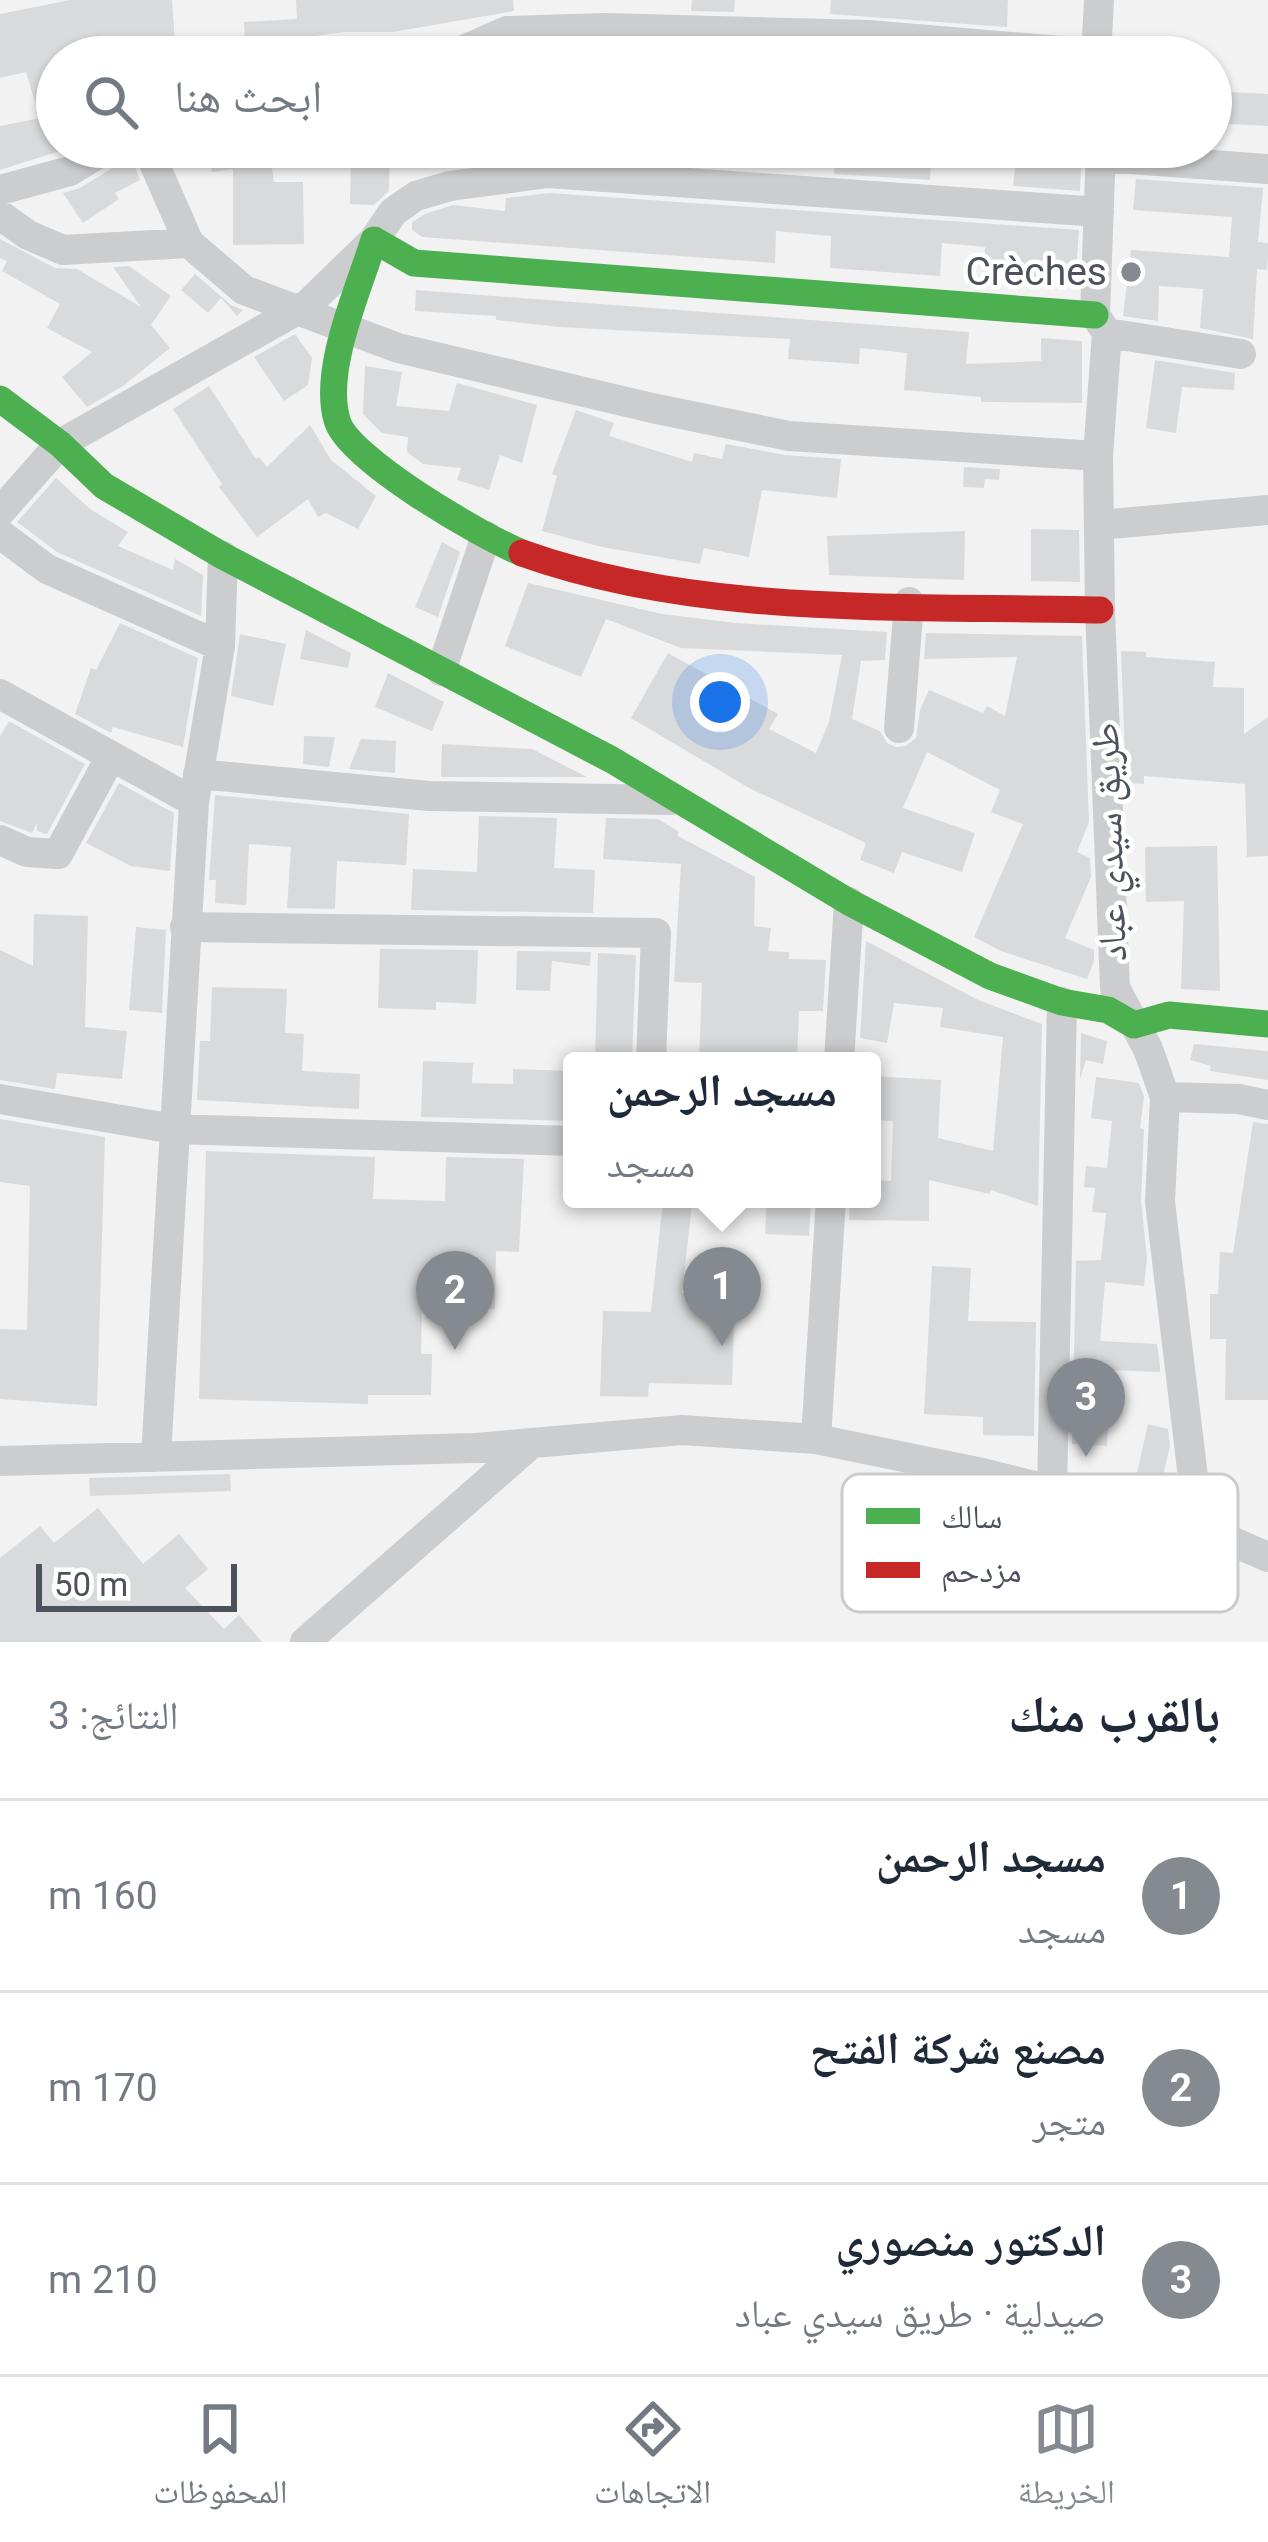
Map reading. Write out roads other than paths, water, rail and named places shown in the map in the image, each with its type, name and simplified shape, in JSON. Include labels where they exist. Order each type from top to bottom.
[{"type":"street","points":[[1097,36],[1099,0]]},
{"type":"street","points":[[497,36],[605,28],[889,36]]},
{"type":"street","points":[[1232,165],[1268,169]]},
{"type":"street","points":[[0,190],[75,168]]},
{"type":"street","points":[[156,168],[189,243],[244,290],[398,348],[789,436],[1098,456]]},
{"type":"street","name":"طريق سيدي عباد","points":[[1101,168],[1100,610],[1115,988],[1148,1049],[1165,1097],[1160,1202],[1193,1474]]},
{"type":"street","points":[[0,512],[60,444],[298,309],[374,240],[393,212],[416,196],[450,186],[548,173],[1099,212]]},
{"type":"street","points":[[0,215],[28,235],[63,250],[189,243]]},
{"type":"street","points":[[374,240],[414,263],[1101,324],[1241,354]]},
{"type":"street","points":[[374,240],[347,328],[336,384],[337,423],[375,462],[486,536],[526,554],[633,581],[722,596],[1100,610]]},
{"type":"street","points":[[0,399],[60,444],[104,486],[223,556],[612,760],[849,902],[990,976],[1062,1002],[1108,1010],[1134,1025],[1169,1015],[1268,1024]]},
{"type":"street","points":[[1099,525],[1268,511]]},
{"type":"street","points":[[0,534],[47,569],[220,646]]},
{"type":"street","points":[[441,670],[486,536]]},
{"type":"street","points":[[156,1457],[185,927],[196,788],[220,646],[223,556]]},
{"type":"street","points":[[899,728],[909,602]]},
{"type":"street","points":[[0,694],[110,758],[196,788],[679,800]]},
{"type":"street","points":[[0,840],[27,852],[58,854],[110,758]]},
{"type":"street","points":[[840,1052],[849,902]]},
{"type":"street","points":[[185,927],[656,933],[651,1052]]},
{"type":"street","points":[[1052,1474],[1062,1002]]},
{"type":"street","points":[[1165,1097],[1239,1099],[1268,1105]]},
{"type":"street","points":[[0,1100],[174,1129],[563,1141]]},
{"type":"street","points":[[816,1439],[830,1208]]},
{"type":"street","points":[[0,1461],[532,1443],[682,1430],[816,1439],[989,1474]]},
{"type":"street","points":[[305,1642],[532,1443]]},
{"type":"street","points":[[1238,1543],[1268,1556]]},
{"type":"place","name":"Crèches","points":[[1131,272]]},
{"type":"place","name":"مسجد الرحمن","points":[[722,1346]]},
{"type":"place","name":"مصنع شركة الفتح","points":[[455,1350]]},
{"type":"place","name":"الدكتور منصوري","points":[[1086,1457]]}]
